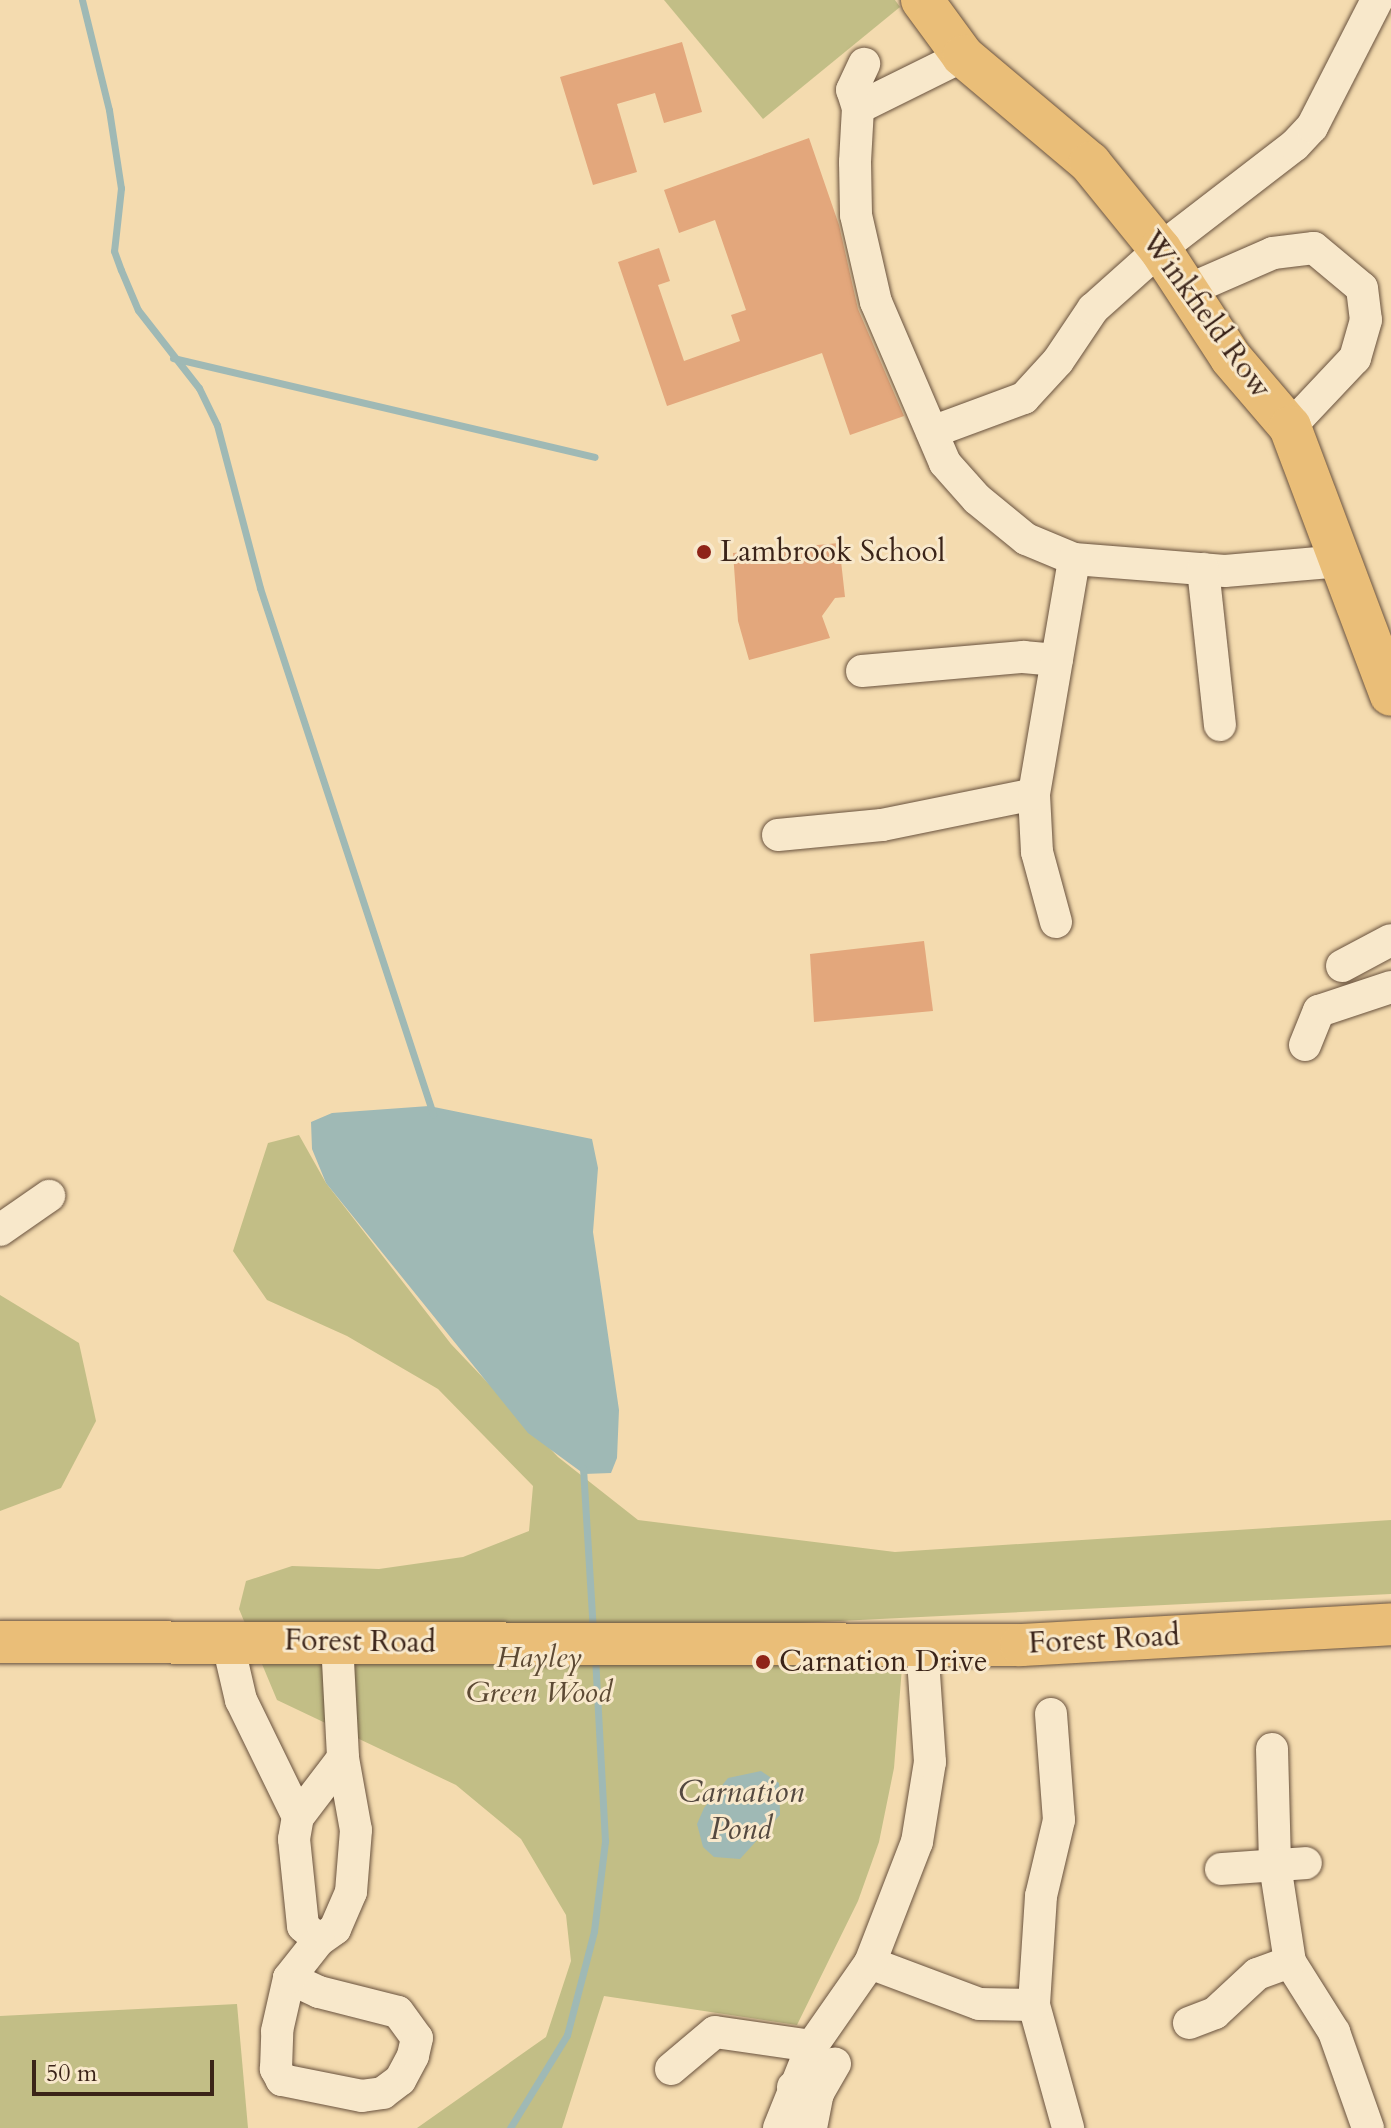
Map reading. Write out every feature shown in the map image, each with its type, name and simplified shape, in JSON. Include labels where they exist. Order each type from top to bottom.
[{"type":"main road","name":"Winkfield Row","points":[[922,0],[963,56],[1090,163],[1160,249],[1231,358],[1290,427],[1391,695]]},
{"type":"main road","name":"Forest Road","points":[[0,1642],[227,1640],[621,1646],[1021,1645],[1391,1624]]},
{"type":"street","points":[[932,432],[1024,398],[1093,309],[1160,249],[1312,127],[1377,0]]},
{"type":"street","points":[[858,108],[963,56]]},
{"type":"street","points":[[864,64],[852,90],[858,108],[856,215],[872,288],[945,463],[977,499],[1026,539],[1074,559],[1203,569],[1342,561]]},
{"type":"street","points":[[1186,291],[1273,253],[1314,248],[1362,288],[1366,320],[1355,358],[1325,395],[1290,427]]},
{"type":"street","points":[[1056,922],[1037,852],[1034,794],[1074,559]]},
{"type":"street","points":[[1203,569],[1220,725]]},
{"type":"street","points":[[862,671],[1023,657],[1057,660]]},
{"type":"street","points":[[778,835],[882,825],[1034,794]]},
{"type":"street","points":[[1342,966],[1391,940]]},
{"type":"street","points":[[1305,1045],[1319,1011],[1391,987]]},
{"type":"street","points":[[0,1230],[49,1196]]},
{"type":"street","points":[[227,1640],[241,1700],[298,1817]]},
{"type":"street","points":[[289,1978],[319,1992],[398,2012],[417,2038],[400,2080],[383,2093],[362,2096],[282,2080],[276,2069],[277,2031],[289,1978],[319,1940],[335,1929],[351,1892],[356,1830],[343,1758],[337,1642]]},
{"type":"street","points":[[779,2128],[805,2090],[870,1963],[917,1842],[930,1762],[922,1644]]},
{"type":"street","points":[[1051,1714],[1059,1820],[1041,1896],[1034,2005],[1068,2128]]},
{"type":"street","points":[[1272,1749],[1275,1865],[1290,1962],[1334,2032],[1368,2128]]},
{"type":"street","points":[[319,1940],[303,1926],[294,1839],[298,1817],[343,1758]]},
{"type":"street","points":[[1221,1869],[1306,1863]]},
{"type":"street","points":[[1189,2023],[1215,2013],[1257,1974],[1290,1962]]},
{"type":"street","points":[[870,1963],[979,2004],[1034,2005]]},
{"type":"street","points":[[671,2069],[715,2032],[823,2054]]},
{"type":"street","points":[[805,2090],[811,2128]]},
{"type":"green space","points":[[664,0],[895,0],[900,7],[763,119]]},
{"type":"green space","name":"Hayley Green Wood","points":[[299,1135],[326,1183],[451,1344],[558,1457],[638,1520],[895,1552],[1391,1520],[1391,1594],[758,1625],[760,1665],[902,1667],[894,1768],[879,1842],[858,1901],[797,2025],[604,1996],[562,2128],[417,2128],[546,2037],[571,1961],[566,1915],[521,1839],[456,1785],[277,1700],[239,1609],[246,1581],[292,1566],[379,1569],[463,1557],[529,1531],[533,1486],[438,1389],[347,1336],[267,1300],[233,1251],[268,1143]]},
{"type":"green space","points":[[0,1295],[79,1343],[96,1421],[61,1488],[0,1511]]},
{"type":"green space","points":[[237,2004],[248,2128],[0,2128],[0,2016]]},
{"type":"water","points":[[429,1106],[592,1139],[598,1168],[593,1232],[619,1410],[617,1458],[611,1473],[584,1474],[528,1433],[326,1183],[312,1149],[311,1122],[332,1113]]},
{"type":"water","name":"Carnation Pond","points":[[761,1771],[779,1783],[780,1815],[740,1859],[714,1857],[703,1847],[697,1824],[704,1808],[728,1778]]},
{"type":"building","points":[[682,42],[702,112],[664,123],[655,93],[617,104],[637,172],[593,185],[560,77]]},
{"type":"building","points":[[809,138],[839,225],[858,309],[904,416],[850,435],[822,353],[667,406],[618,262],[659,248],[670,281],[658,285],[684,361],[740,341],[731,315],[746,310],[715,220],[679,233],[664,190]]},
{"type":"building","points":[[839,543],[845,597],[835,598],[822,616],[830,638],[749,660],[738,621],[733,553]]},
{"type":"building","points":[[924,941],[933,1011],[814,1022],[810,954]]},
{"type":"waterway","points":[[82,0],[109,110],[121,188],[114,251],[138,310],[199,388],[217,425],[260,588],[433,1114]]},
{"type":"waterway","points":[[173,358],[595,457]]},
{"type":"waterway","points":[[583,1468],[593,1631]]},
{"type":"waterway","points":[[510,2128],[567,2035],[594,1931],[605,1841],[595,1655]]},
{"type":"place","name":"Lambrook School","points":[[704,552]]},
{"type":"place","name":"Carnation Drive","points":[[763,1662]]}]
